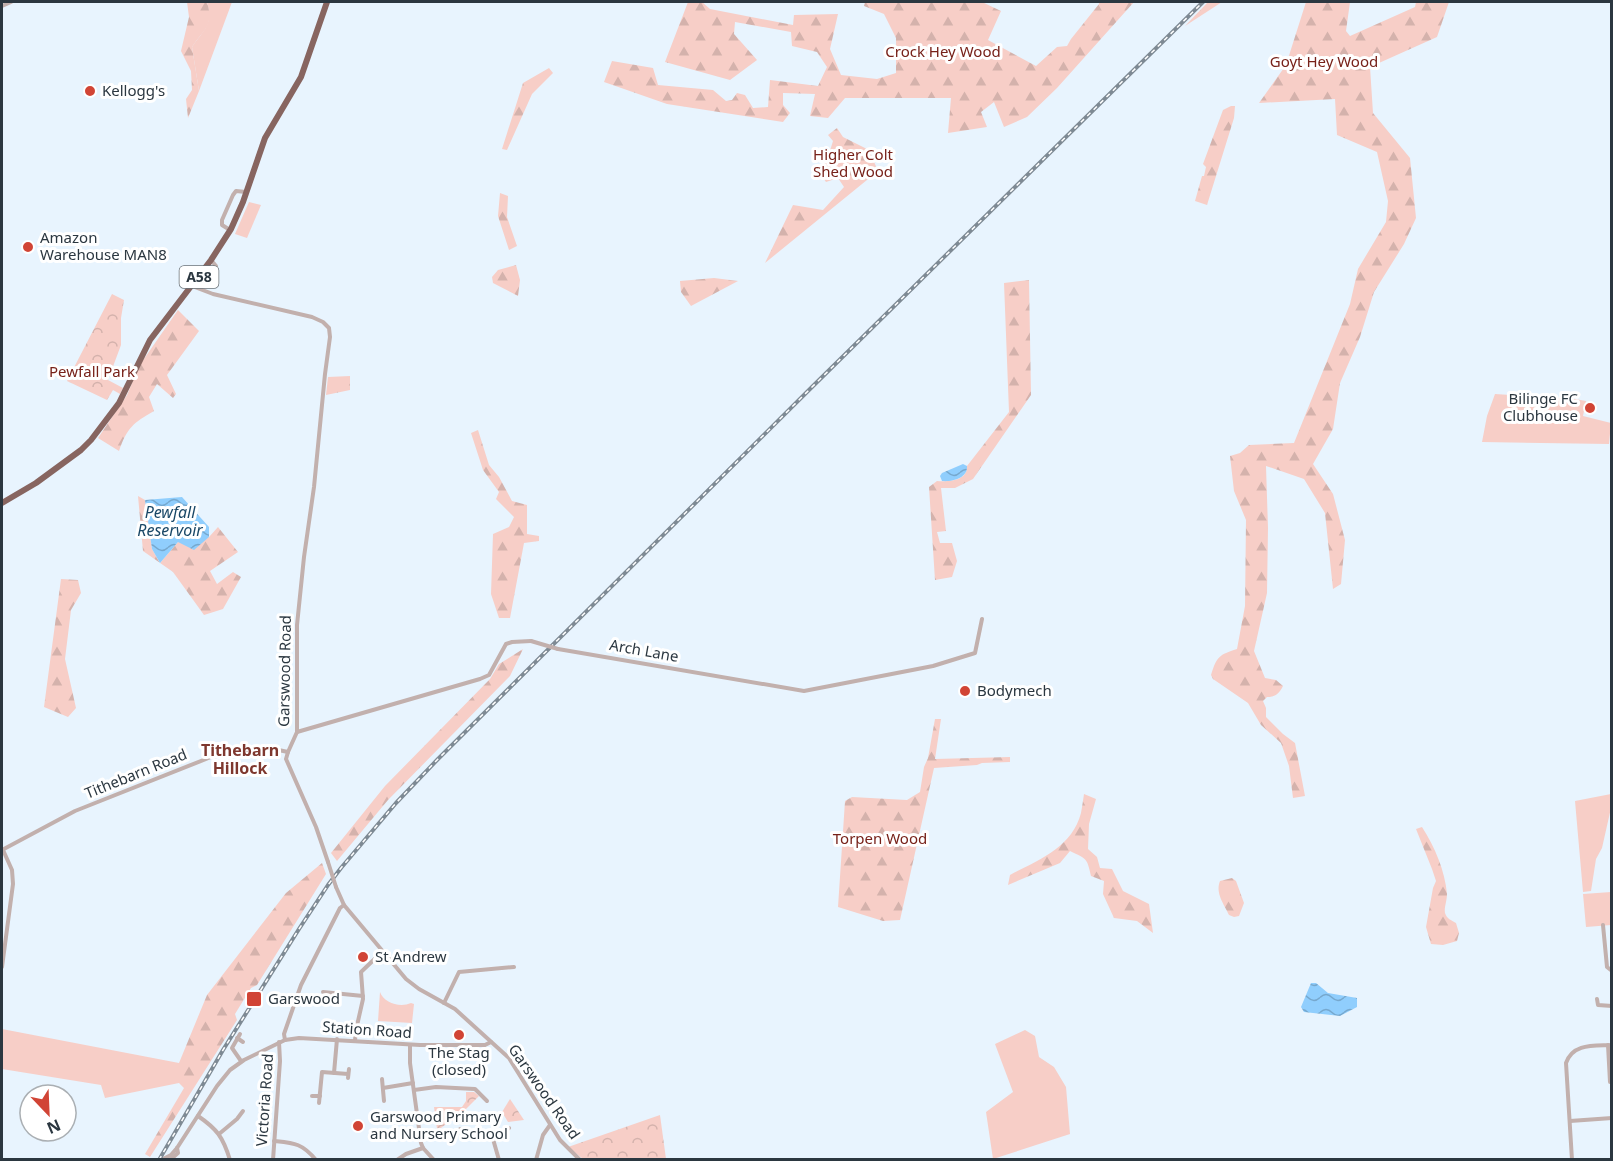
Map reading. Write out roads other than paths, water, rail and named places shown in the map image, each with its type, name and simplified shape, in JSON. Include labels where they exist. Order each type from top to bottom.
[{"type":"highway","name":"A58","points":[[2,503],[25,490],[81,450],[119,403],[150,340],[211,260],[230,230],[265,138],[301,77],[327,2]]},
{"type":"street","points":[[2,6],[11,2]]},
{"type":"street","points":[[230,230],[222,225],[222,220],[236,191],[246,192]]},
{"type":"street","points":[[211,260],[216,266],[211,274],[212,282]]},
{"type":"street","name":"Garswood Road","points":[[192,286],[213,294],[312,317],[329,328],[330,337],[314,487],[297,625],[297,732],[286,759],[316,827],[336,887],[344,905],[382,952],[412,984],[465,1017],[508,1058],[560,1140],[580,1160]]},
{"type":"street","name":"Arch Lane","points":[[297,732],[480,679],[489,675],[506,644],[512,642],[531,641],[558,649],[804,691],[933,666],[975,653],[982,619]]},
{"type":"street","name":"Tithebarn Road","points":[[2,850],[75,811],[211,757],[253,749],[269,748],[288,752]]},
{"type":"street","points":[[2,850],[12,870],[13,884],[2,967]]},
{"type":"street","name":"Victoria Road","points":[[273,1160],[282,1041],[301,985],[340,908],[344,905]]},
{"type":"street","points":[[1603,925],[1607,967],[1611,971]]},
{"type":"street","points":[[355,1040],[363,996],[361,972],[382,952]]},
{"type":"street","points":[[444,1003],[459,972],[514,967]]},
{"type":"street","points":[[331,987],[331,993]]},
{"type":"street","points":[[323,992],[363,996]]},
{"type":"street","points":[[1597,999],[1598,1005],[1611,1006]]},
{"type":"street","points":[[243,1042],[239,1036],[232,1048],[243,1060]]},
{"type":"street","name":"Station Road","points":[[166,1159],[177,1148],[223,1077],[243,1060],[282,1041],[299,1038],[337,1039],[410,1045],[485,1045],[491,1042]]},
{"type":"street","points":[[334,1073],[337,1039]]},
{"type":"street","points":[[410,1045],[423,1149],[434,1160]]},
{"type":"street","points":[[1572,1160],[1565,1068],[1567,1058],[1578,1048],[1610,1045],[1610,1082]]},
{"type":"street","points":[[319,1103],[322,1072],[348,1074]]},
{"type":"street","points":[[382,1079],[384,1101]]},
{"type":"street","points":[[383,1088],[413,1083]]},
{"type":"street","points":[[470,1084],[487,1101]]},
{"type":"street","points":[[414,1090],[436,1087],[475,1089]]},
{"type":"street","points":[[312,1096],[320,1096]]},
{"type":"street","points":[[219,1134],[240,1119],[243,1112]]},
{"type":"street","points":[[198,1116],[219,1134],[230,1160]]},
{"type":"street","points":[[1570,1121],[1611,1118]]},
{"type":"street","points":[[536,1160],[543,1135],[550,1125]]},
{"type":"street","points":[[460,1129],[466,1134],[493,1139],[509,1128]]},
{"type":"street","points":[[463,1139],[466,1134]]},
{"type":"street","points":[[493,1139],[499,1160]]},
{"type":"street","points":[[274,1141],[303,1146],[316,1160]]},
{"type":"street","points":[[397,1160],[406,1154],[423,1149]]},
{"type":"water","points":[[963,464],[967,466],[965,474],[955,480],[942,481],[940,476],[942,473]]},
{"type":"water","name":"Pewfall Reservoir","points":[[182,497],[209,527],[209,537],[194,550],[178,542],[160,563],[152,549],[145,500]]},
{"type":"water","points":[[1311,983],[1316,983],[1328,993],[1357,998],[1357,1007],[1340,1016],[1304,1012],[1301,1007]]},
{"type":"railway","points":[[159,1160],[223,1050],[328,885],[396,803],[812,387],[1203,2]]},
{"type":"place","name":"Kellogg's","points":[[90,91]]},
{"type":"place","name":"Amazon Warehouse MAN8","points":[[28,247]]},
{"type":"place","name":"Bilinge FC Clubhouse","points":[[1590,408]]},
{"type":"place","name":"Bodymech","points":[[965,691]]},
{"type":"place","name":"St Andrew","points":[[363,957]]},
{"type":"place","name":"Garswood","points":[[254,999]]},
{"type":"place","name":"The Stag (closed)","points":[[459,1035]]},
{"type":"place","name":"Garswood Primary and Nursery School","points":[[358,1126]]},
{"type":"district","name":"Tithebarn Hillock","points":[[240,759]]},
{"type":"park label","name":"Crock Hey Wood","points":[[943,52]]},
{"type":"park label","name":"Goyt Hey Wood","points":[[1324,62]]},
{"type":"park label","name":"Higher Colt Shed Wood","points":[[853,164]]},
{"type":"park label","name":"Pewfall Park","points":[[92,372]]},
{"type":"park label","name":"Torpen Wood","points":[[880,839]]}]
